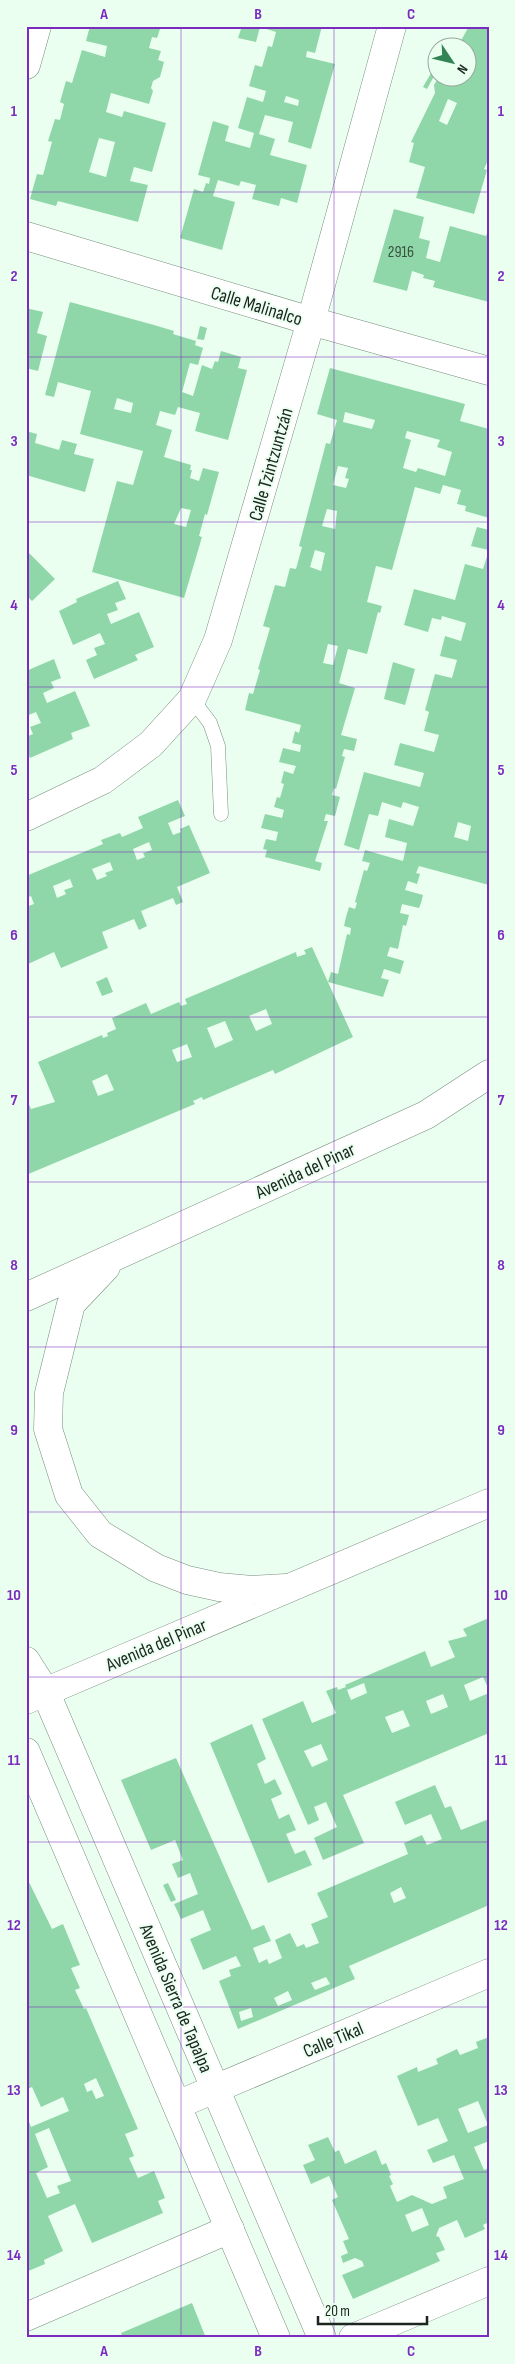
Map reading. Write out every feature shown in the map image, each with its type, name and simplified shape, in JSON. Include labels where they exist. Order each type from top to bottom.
[{"type":"street","points":[[26,65],[37,26]]},
{"type":"street","name":"Calle Tzintzuntzán","points":[[26,817],[103,780],[151,744],[192,699],[218,640],[311,321],[392,26]]},
{"type":"street","points":[[380,68],[412,26]]},
{"type":"street","name":"Calle Malinalco","points":[[26,236],[311,321],[489,371]]},
{"type":"street","name":"Avenida del Pinar","points":[[26,1297],[426,1115],[489,1074]]},
{"type":"street","name":"Avenida del Pinar","points":[[115,1257],[70,1304],[49,1393],[48,1429],[69,1495],[100,1534],[156,1568],[187,1580],[219,1587],[252,1590],[286,1588]]},
{"type":"street","name":"Avenida del Pinar","points":[[36,1696],[489,1503]]},
{"type":"street","name":"Avenida Sierra de Tapalpa","points":[[26,1661],[36,1696],[216,2089],[322,2338]]},
{"type":"street","points":[[26,1752],[276,2338]]},
{"type":"street","name":"Calle Tikal","points":[[177,2105],[489,1973]]},
{"type":"street","points":[[26,2317],[230,2229]]},
{"type":"street","points":[[353,2338],[489,2281]]},
{"type":"lane","points":[[192,699],[210,723],[218,746],[221,814]]},
{"type":"building","points":[[90,26],[161,26],[157,38],[152,37],[149,48],[161,51],[158,60],[164,62],[160,77],[153,81],[151,88],[153,91],[149,104],[111,93],[106,112],[122,117],[124,111],[166,123],[152,172],[134,167],[130,181],[148,185],[138,222],[58,201],[56,206],[30,199],[37,174],[43,175],[52,142],[48,141],[55,119],[60,120],[64,104],[60,102],[66,81],[72,83],[82,50],[105,57],[107,46],[86,41]],"holes":[[[99,138],[115,142],[106,177],[89,172]]]},
{"type":"building","points":[[242,26],[322,26],[315,53],[307,51],[306,57],[335,64],[311,149],[288,142],[293,122],[265,115],[259,134],[275,139],[270,155],[307,165],[297,203],[281,198],[279,206],[252,199],[256,185],[241,181],[239,186],[218,180],[213,196],[235,202],[222,250],[180,238],[194,189],[203,192],[206,183],[209,184],[210,178],[198,175],[213,121],[229,126],[225,141],[250,148],[254,133],[238,128],[247,97],[263,102],[266,91],[249,86],[255,65],[262,67],[268,46],[272,47],[276,32],[260,27],[256,42],[238,38]],"holes":[[[286,96],[299,100],[298,106],[284,102]]]},
{"type":"building","points":[[463,26],[489,26],[489,158],[484,169],[487,170],[474,214],[416,198],[425,167],[409,162],[414,143],[411,142],[435,93],[434,88],[478,88],[478,38],[462,38],[468,28]],"holes":[[[448,99],[457,103],[447,125],[439,121]]]},
{"type":"building","points":[[428,78],[427,89],[423,87]]},
{"type":"building","points":[[394,209],[424,217],[419,238],[430,241],[426,258],[440,262],[450,226],[486,236],[489,228],[489,302],[433,287],[435,281],[423,278],[424,275],[412,271],[407,291],[373,282]]},
{"type":"building","points":[[70,302],[174,331],[173,334],[196,341],[195,345],[203,348],[198,365],[190,363],[182,392],[193,396],[202,365],[212,369],[215,361],[218,362],[221,351],[241,357],[238,368],[247,370],[228,440],[195,431],[200,413],[178,407],[175,415],[160,411],[156,425],[172,430],[164,457],[191,465],[190,478],[199,481],[203,468],[219,472],[207,515],[205,514],[199,536],[202,537],[184,598],[92,572],[117,481],[133,485],[143,451],[80,434],[91,391],[58,382],[54,397],[45,395]],"holes":[[[117,398],[133,403],[131,413],[114,409]],[[181,508],[191,510],[186,527],[174,524]]]},
{"type":"building","points":[[26,308],[43,312],[37,333],[47,336],[38,371],[26,368]]},
{"type":"building","points":[[200,326],[207,328],[204,340],[197,339]]},
{"type":"building","points":[[330,368],[465,404],[460,421],[489,429],[489,518],[465,511],[466,506],[457,504],[461,490],[443,485],[440,494],[415,487],[392,570],[376,566],[367,602],[382,606],[380,613],[378,612],[367,654],[348,649],[339,683],[355,688],[341,735],[357,739],[354,751],[344,749],[342,756],[345,757],[336,789],[334,788],[332,795],[340,797],[335,816],[326,814],[324,821],[328,821],[315,861],[322,863],[320,871],[265,857],[267,850],[263,849],[266,839],[276,841],[278,832],[261,828],[265,814],[282,818],[284,810],[274,807],[277,797],[280,798],[284,784],[281,783],[284,771],[293,774],[296,766],[279,762],[283,748],[300,752],[301,745],[292,743],[295,731],[299,733],[301,725],[245,710],[249,693],[253,694],[260,670],[258,669],[270,628],[263,626],[275,585],[285,587],[290,568],[296,569],[302,547],[299,546],[326,443],[330,444],[337,420],[317,414]],"holes":[[[345,412],[375,420],[372,429],[343,422]],[[407,431],[440,440],[437,447],[452,452],[445,476],[418,468],[416,472],[403,468],[411,440],[405,438]],[[338,466],[348,468],[345,478],[349,479],[346,488],[333,485]],[[327,509],[337,511],[335,529],[322,526]],[[315,550],[325,553],[321,571],[310,567]],[[328,644],[338,646],[333,665],[323,663]]]},
{"type":"building","points":[[26,431],[37,434],[35,443],[59,450],[62,440],[77,444],[74,454],[94,459],[85,492],[26,475]]},
{"type":"building","points":[[477,527],[489,530],[489,550],[471,546]]},
{"type":"building","points":[[26,550],[55,579],[32,601],[26,595]]},
{"type":"building","points":[[489,550],[489,885],[419,866],[416,873],[420,874],[417,884],[408,881],[405,890],[423,895],[421,903],[419,908],[402,904],[400,913],[409,915],[406,926],[403,925],[398,949],[390,947],[387,956],[404,961],[400,974],[384,969],[381,978],[389,980],[383,997],[328,982],[331,972],[338,974],[347,934],[350,935],[351,928],[344,926],[349,907],[355,909],[357,903],[355,902],[364,870],[367,871],[370,863],[362,861],[365,850],[403,861],[407,843],[385,837],[389,819],[413,826],[419,807],[403,802],[401,808],[382,802],[378,816],[369,814],[359,850],[344,845],[364,772],[420,787],[424,773],[394,765],[400,743],[434,752],[439,735],[424,731],[429,712],[425,710],[435,674],[452,678],[457,660],[440,656],[445,636],[461,641],[466,623],[442,616],[441,620],[432,618],[428,632],[404,625],[414,589],[455,600],[465,564],[483,569]],"holes":[[[458,822],[471,826],[468,841],[454,837]]]},
{"type":"building","points":[[118,581],[126,599],[115,603],[118,610],[107,614],[111,624],[139,612],[154,647],[135,655],[138,660],[94,679],[86,660],[97,655],[94,648],[105,644],[100,633],[73,645],[59,611],[77,602],[76,599]]},
{"type":"building","points":[[54,659],[61,678],[51,682],[54,688],[43,693],[47,703],[75,691],[90,726],[71,733],[73,739],[30,758],[26,750],[26,737],[33,734],[30,727],[41,723],[36,712],[26,716],[26,671]]},
{"type":"building","points":[[393,662],[415,669],[405,705],[384,699]]},
{"type":"building","points":[[178,800],[185,816],[168,823],[173,835],[181,832],[180,829],[189,825],[210,873],[177,887],[183,902],[176,905],[173,898],[141,911],[147,926],[139,930],[134,919],[102,932],[108,948],[61,968],[54,952],[26,965],[26,907],[34,904],[31,896],[26,898],[26,876],[103,844],[101,840],[120,833],[122,837],[143,828],[138,817]],"holes":[[[149,842],[152,850],[143,853],[145,857],[137,860],[133,849]],[[110,862],[113,870],[105,873],[107,876],[97,880],[92,869]],[[70,879],[73,887],[64,890],[66,894],[57,898],[53,886]]]},
{"type":"building","points":[[312,947],[353,1037],[275,1074],[273,1070],[203,1100],[202,1097],[193,1101],[195,1104],[26,1175],[26,1098],[31,1109],[55,1102],[38,1062],[102,1035],[103,1038],[108,1036],[107,1033],[116,1029],[112,1018],[146,1003],[151,1014],[179,1002],[181,1006],[187,1004],[185,999],[296,952],[297,957],[306,954],[304,950]],"holes":[[[266,1009],[272,1024],[256,1031],[249,1016]],[[225,1021],[233,1040],[215,1048],[207,1028]],[[187,1044],[192,1057],[177,1062],[172,1050]],[[107,1074],[114,1090],[98,1096],[92,1081]]]},
{"type":"building","points":[[107,977],[113,992],[102,996],[96,982]]},
{"type":"building","points":[[489,1618],[489,1690],[483,1677],[464,1685],[470,1701],[489,1693],[489,1733],[343,1795],[364,1843],[323,1860],[314,1838],[337,1827],[326,1802],[314,1807],[319,1820],[308,1825],[262,1719],[303,1701],[312,1723],[332,1715],[336,1713],[326,1691],[337,1687],[338,1690],[346,1687],[345,1685],[425,1651],[431,1667],[455,1657],[448,1641],[467,1636],[463,1629]],"holes":[[[364,1683],[367,1693],[351,1700],[347,1690]],[[443,1694],[448,1707],[431,1714],[426,1701]],[[403,1710],[410,1726],[392,1733],[385,1717]],[[321,1744],[328,1760],[312,1767],[304,1751]]]},
{"type":"building","points":[[252,1724],[266,1759],[257,1764],[265,1784],[275,1779],[282,1794],[271,1799],[279,1819],[289,1814],[296,1830],[286,1834],[295,1854],[305,1850],[312,1865],[268,1883],[210,1743]]},
{"type":"building","points":[[176,1758],[252,1930],[264,1925],[271,1941],[253,1948],[259,1963],[267,1959],[269,1964],[282,1958],[275,1940],[290,1933],[297,1947],[304,1944],[306,1948],[319,1943],[311,1924],[328,1917],[317,1893],[408,1854],[404,1843],[422,1835],[427,1845],[442,1839],[431,1814],[405,1825],[395,1802],[435,1785],[445,1808],[451,1806],[461,1830],[489,1819],[489,1905],[349,1966],[355,1979],[238,2029],[219,1981],[231,1976],[229,1970],[241,1966],[236,1956],[203,1970],[190,1939],[211,1930],[203,1910],[181,1919],[174,1904],[198,1894],[190,1873],[178,1878],[172,1864],[183,1860],[175,1840],[151,1850],[121,1780]],"holes":[[[401,1887],[406,1898],[394,1903],[390,1893]],[[326,1977],[330,1984],[315,1990],[311,1983]],[[288,1991],[292,2000],[278,2006],[274,1998]],[[251,2008],[253,2017],[241,2021],[239,2012]]]},
{"type":"building","points":[[26,1876],[52,1929],[63,1924],[80,1965],[71,1968],[80,1988],[75,1990],[84,2009],[86,2008],[138,2129],[125,2134],[134,2156],[129,2158],[138,2178],[154,2171],[165,2198],[158,2201],[163,2213],[92,2243],[75,2204],[48,2216],[63,2251],[44,2260],[45,2264],[26,2272],[26,2120],[28,2119],[31,2127],[69,2111],[63,2097],[41,2107],[32,2087],[26,2090]],"holes":[[[96,2078],[104,2096],[96,2099],[92,2090],[87,2092],[84,2084]],[[49,2128],[71,2181],[57,2186],[60,2193],[47,2198],[36,2173],[48,2167],[35,2134]]]},
{"type":"building","points":[[168,1883],[176,1900],[171,1902],[163,1885]]},
{"type":"building","points":[[489,2037],[489,2141],[474,2147],[484,2170],[489,2168],[489,2222],[483,2225],[485,2229],[465,2238],[457,2220],[439,2228],[436,2236],[439,2237],[445,2250],[436,2253],[440,2261],[353,2299],[342,2275],[364,2266],[362,2261],[355,2258],[343,2263],[341,2256],[348,2253],[343,2241],[349,2239],[332,2200],[338,2197],[329,2176],[311,2184],[303,2165],[315,2160],[308,2145],[328,2137],[335,2152],[339,2150],[345,2164],[376,2150],[382,2165],[386,2163],[391,2175],[389,2176],[393,2184],[390,2186],[397,2202],[412,2195],[432,2204],[447,2198],[443,2187],[464,2179],[454,2155],[433,2163],[427,2150],[448,2141],[438,2118],[418,2126],[397,2076],[417,2067],[418,2072],[438,2064],[436,2059],[457,2049],[460,2055],[478,2048],[476,2042]],"holes":[[[478,2101],[488,2125],[468,2133],[458,2109]],[[422,2208],[429,2225],[412,2232],[405,2215]]]},
{"type":"building","points":[[192,2303],[206,2338],[123,2338],[121,2333]]}]
